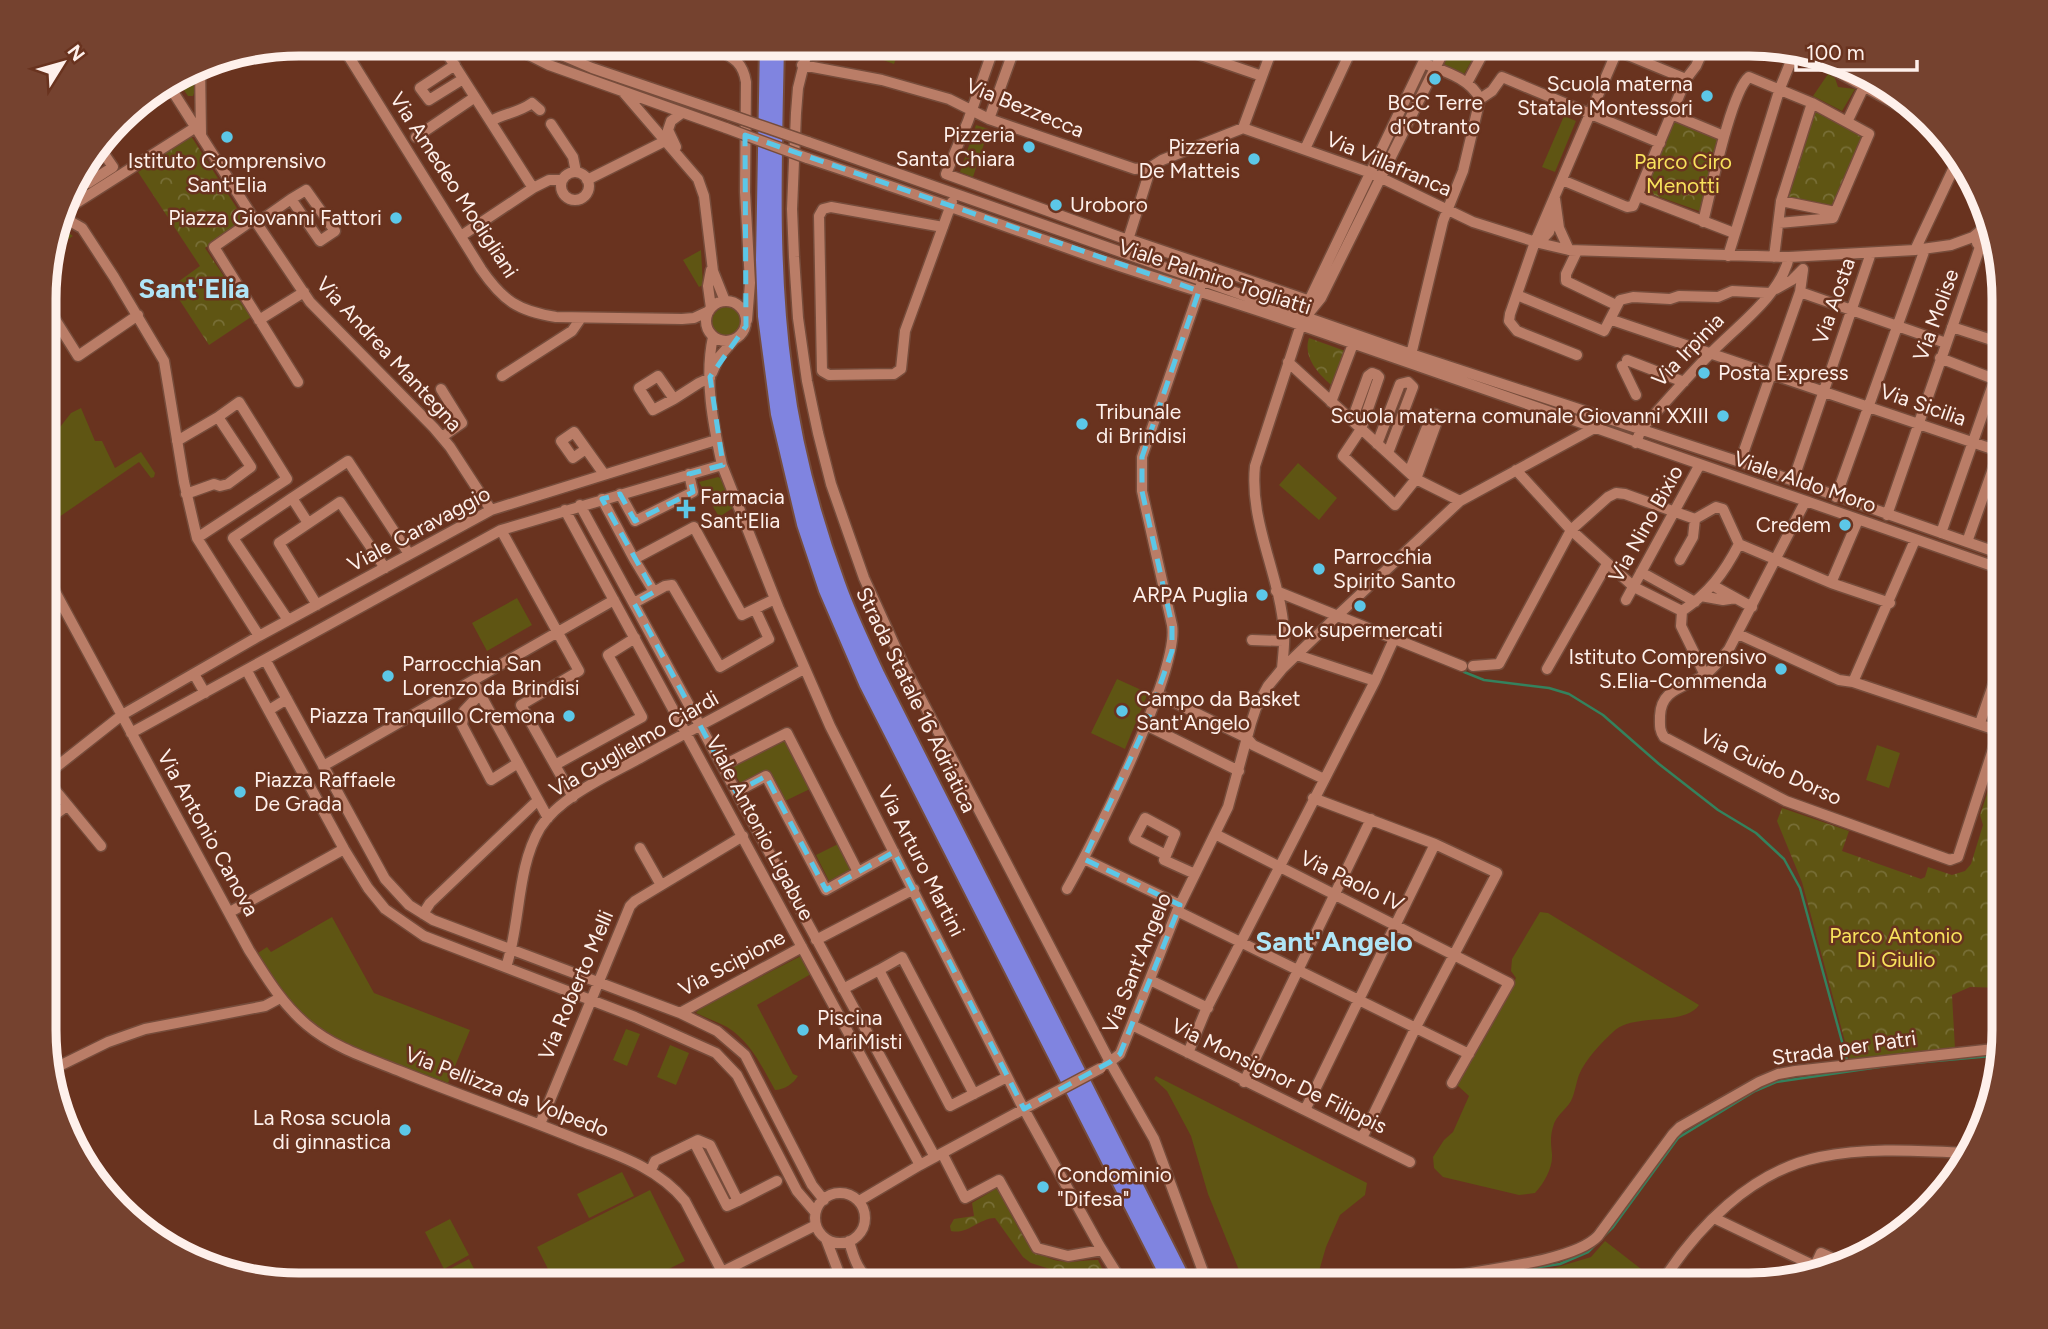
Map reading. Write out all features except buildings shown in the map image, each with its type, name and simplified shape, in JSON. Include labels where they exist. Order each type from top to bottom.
[{"type":"highway","points":[[762,57],[772,98]]},
{"type":"highway","name":"Strada Statale 16 Adriatica","points":[[768,57],[772,98],[777,303],[785,375],[798,447],[816,517],[838,585],[878,676],[1180,1272]]},
{"type":"highway","name":"Strada Statale 16 Adriatica","points":[[776,57],[763,260],[765,316],[778,414],[804,524],[826,590],[866,683],[1166,1272]]},
{"type":"highway","points":[[772,98],[780,57]]},
{"type":"street","points":[[1205,56],[1262,76]]},
{"type":"street","points":[[1128,239],[1151,167],[1162,160],[1243,128],[1269,56]]},
{"type":"street","points":[[1305,149],[1348,56]]},
{"type":"street","points":[[1303,321],[1321,298],[1426,56]]},
{"type":"street","points":[[1283,669],[1284,630],[1253,484],[1255,466],[1310,301],[1441,56]]},
{"type":"street","points":[[1467,83],[1481,56]]},
{"type":"street","points":[[1577,355],[1517,331],[1511,324],[1510,314],[1614,56]]},
{"type":"street","points":[[1637,56],[1686,79]]},
{"type":"street","points":[[1562,180],[1627,207],[1633,206],[1686,79],[1700,56]]},
{"type":"street","name":"Via Amedeo Modigliani","points":[[349,57],[495,288],[510,303],[537,314],[581,318],[682,319],[694,318],[710,309]]},
{"type":"street","points":[[450,57],[533,188]]},
{"type":"street","name":"Viale Palmiro Togliatti","points":[[533,57],[624,93],[807,158],[1093,257],[1201,286],[1595,427]]},
{"type":"street","name":"Viale Palmiro Togliatti","points":[[566,57],[1175,271],[1201,286],[1234,291],[1353,344],[1641,429]]},
{"type":"street","points":[[674,399],[710,378],[719,357],[744,332],[747,320],[750,283],[745,192],[746,82],[738,62],[729,57]]},
{"type":"street","points":[[805,57],[798,88],[794,153],[794,257],[798,318],[807,380],[831,484],[864,578],[893,643],[1105,1065],[1154,1139],[1203,1272]]},
{"type":"street","points":[[972,110],[991,57]]},
{"type":"street","points":[[989,119],[1011,57]]},
{"type":"street","points":[[1728,256],[1780,88],[1791,60]]},
{"type":"street","points":[[1410,359],[1443,221],[1471,145],[1480,99],[1467,83],[1423,63]]},
{"type":"street","points":[[455,65],[420,88],[429,100],[463,79]]},
{"type":"street","name":"Via Bezzecca","points":[[802,65],[917,89],[949,99],[989,119],[1135,169],[1151,167]]},
{"type":"street","points":[[1480,99],[1492,91],[1502,77],[1660,143]]},
{"type":"street","points":[[1703,222],[1724,136],[1741,86],[1749,77],[1753,77],[1812,103],[1869,134],[1833,218],[1779,223]]},
{"type":"street","points":[[1847,77],[1890,101]]},
{"type":"street","points":[[75,206],[198,131],[200,78]]},
{"type":"street","points":[[1847,122],[1864,87]]},
{"type":"street","name":"Via Andrea Mantegna","points":[[173,92],[310,302],[442,437],[491,510]]},
{"type":"street","points":[[624,93],[698,179],[704,197],[712,262],[720,291],[728,301],[742,308],[747,320]]},
{"type":"street","points":[[416,137],[475,97]]},
{"type":"street","points":[[491,121],[505,113],[518,113],[532,103],[540,110]]},
{"type":"street","points":[[1774,257],[1782,201],[1812,103]]},
{"type":"street","name":"Viale Palmiro Togliatti","points":[[972,110],[946,174],[1310,301]]},
{"type":"street","points":[[682,113],[671,121],[668,130],[685,162]]},
{"type":"street","points":[[1671,114],[1724,136]]},
{"type":"street","points":[[551,124],[573,157],[576,172],[587,180]]},
{"type":"street","name":"Via Villafranca","points":[[1243,128],[1376,175],[1473,222],[1537,243],[1573,250],[1789,257],[1920,250],[1951,245],[1973,237]]},
{"type":"street","points":[[587,180],[665,141]]},
{"type":"street","points":[[88,183],[113,167],[104,154]]},
{"type":"street","points":[[1836,497],[1897,325],[1920,250],[1954,169]]},
{"type":"street","points":[[461,236],[533,188],[549,180],[562,180],[576,172]]},
{"type":"street","points":[[562,180],[564,194],[576,199],[587,193],[587,180]]},
{"type":"street","points":[[291,199],[320,242],[335,232],[306,190],[291,199],[255,221],[214,247],[298,382]]},
{"type":"street","points":[[943,227],[831,207],[823,209],[819,216],[822,371],[829,375],[894,374],[901,369],[905,331],[951,206],[955,194]]},
{"type":"street","points":[[1639,196],[1734,233]]},
{"type":"street","points":[[1537,243],[1549,232],[1555,212],[1555,199]]},
{"type":"street","points":[[1782,201],[1835,212]]},
{"type":"street","points":[[1555,212],[1573,250],[1566,281],[1618,302],[1633,297],[1718,297],[1732,291],[1773,291],[1792,280],[1811,256]]},
{"type":"street","points":[[70,220],[82,228],[164,361],[186,494],[197,538],[258,636]]},
{"type":"street","points":[[1973,237],[1981,230]]},
{"type":"street","points":[[1973,237],[1983,237]]},
{"type":"street","points":[[1973,237],[1980,247],[1986,249]]},
{"type":"street","name":"Viale Palmiro Togliatti","points":[[1124,253],[1128,239]]},
{"type":"street","name":"Via Molise","points":[[1887,514],[1980,247]]},
{"type":"street","name":"Via Aosta","points":[[1793,481],[1871,253]]},
{"type":"street","points":[[1175,271],[1181,256]]},
{"type":"street","points":[[1773,291],[1789,257]]},
{"type":"street","points":[[712,262],[708,286],[710,309],[706,322],[711,335],[723,341],[734,341]]},
{"type":"street","points":[[1740,462],[1800,292],[1802,270]]},
{"type":"street","points":[[1234,291],[1240,276]]},
{"type":"street","points":[[710,309],[741,295],[750,283]]},
{"type":"street","points":[[1067,889],[1084,859],[1146,725],[1174,637],[1142,491],[1142,457],[1201,286]]},
{"type":"street","name":"Via Irpinia","points":[[1636,443],[1641,429],[1709,354],[1773,291]]},
{"type":"street","points":[[259,320],[304,292]]},
{"type":"street","points":[[1800,292],[1947,343]]},
{"type":"street","points":[[1517,295],[1604,331],[1612,320],[1618,302]]},
{"type":"street","points":[[56,321],[78,356],[138,316]]},
{"type":"street","points":[[502,376],[572,331],[581,318]]},
{"type":"street","name":"Via Amedeo Modigliani","points":[[682,319],[711,335]]},
{"type":"street","name":"Via Sicilia","points":[[1612,320],[1991,449]]},
{"type":"street","points":[[1952,327],[1991,340]]},
{"type":"street","name":"Via Arturo Martini","points":[[711,335],[710,378],[716,440],[723,465],[804,669],[830,726],[1007,1077],[1116,1272]]},
{"type":"street","points":[[1331,402],[1353,344]]},
{"type":"street","points":[[1940,358],[1991,378]]},
{"type":"street","points":[[1288,362],[1412,476],[1460,501]]},
{"type":"street","points":[[1636,395],[1624,363],[1684,382]]},
{"type":"street","points":[[1352,420],[1368,376],[1377,374],[1379,377],[1361,429],[1343,454],[1344,458],[1395,505],[1412,476],[1440,418],[1437,414],[1431,416],[1412,476]]},
{"type":"street","points":[[1377,444],[1400,384],[1408,382],[1413,387],[1388,453]]},
{"type":"street","points":[[440,389],[462,423],[442,437]]},
{"type":"street","points":[[1941,533],[1991,396]]},
{"type":"street","points":[[177,441],[239,402],[287,479],[197,538]]},
{"type":"street","points":[[186,494],[214,484],[228,484],[251,467],[218,417]]},
{"type":"street","points":[[1595,427],[1609,419]]},
{"type":"street","name":"Via Sant'Angelo","points":[[1105,1065],[1120,1054],[1179,908],[1227,807],[1256,708],[1268,686],[1337,615],[1460,501],[1595,427]]},
{"type":"street","name":"Viale Aldo Moro","points":[[1595,427],[1699,466],[1991,566]]},
{"type":"street","name":"Viale Aldo Moro","points":[[1641,429],[1991,550]]},
{"type":"street","name":"Viale Caravaggio","points":[[56,769],[122,715],[258,636],[491,510],[716,440]]},
{"type":"street","points":[[586,449],[604,474]]},
{"type":"street","points":[[288,620],[233,538],[348,461],[409,554]]},
{"type":"street","name":"Viale Caravaggio","points":[[131,733],[501,530],[723,465]]},
{"type":"street","name":"Via Nino Bixio","points":[[1626,600],[1699,466]]},
{"type":"street","points":[[1516,470],[1607,565],[1633,587],[1682,611]]},
{"type":"street","points":[[620,494],[635,522],[693,492],[690,474]]},
{"type":"street","points":[[1967,542],[1991,478]]},
{"type":"street","points":[[1276,591],[1468,666],[1499,664],[1571,530],[1616,493],[1695,519],[1716,507],[1723,509],[1739,544],[1831,583],[1890,603]]},
{"type":"street","points":[[292,498],[308,523]]},
{"type":"street","points":[[602,499],[654,592]]},
{"type":"street","points":[[317,605],[279,543],[340,502],[385,568]]},
{"type":"street","points":[[1739,544],[1725,572],[1682,611],[1681,626],[1705,675],[1720,661],[1738,634],[1805,502]]},
{"type":"street","name":"Viale Antonio Ligabue","points":[[580,505],[843,989],[965,1198],[999,1180],[1037,1248],[1068,1256],[1102,1250]]},
{"type":"street","name":"Viale Antonio Ligabue","points":[[565,510],[920,1165]]},
{"type":"street","points":[[1680,560],[1693,537],[1695,519]]},
{"type":"street","points":[[1831,583],[1858,520]]},
{"type":"street","points":[[634,559],[694,527],[742,615],[775,599]]},
{"type":"street","points":[[501,530],[579,671],[521,705],[573,797]]},
{"type":"street","points":[[1853,682],[1890,603],[1915,540]]},
{"type":"street","points":[[1547,669],[1607,565]]},
{"type":"street","points":[[1642,572],[1698,599],[1737,598]]},
{"type":"street","points":[[634,603],[665,586],[672,586],[720,667],[769,639],[755,609]]},
{"type":"street","points":[[1712,586],[1752,607]]},
{"type":"street","points":[[56,594],[131,733]]},
{"type":"street","points":[[323,766],[614,600]]},
{"type":"street","points":[[56,609],[62,606]]},
{"type":"street","points":[[1738,634],[1839,680],[1853,682],[1980,723],[1991,691]]},
{"type":"street","points":[[555,765],[642,717],[608,654],[635,638]]},
{"type":"street","points":[[1188,1053],[1208,1008],[1394,639]]},
{"type":"street","points":[[1252,640],[1283,641]]},
{"type":"street","points":[[1297,655],[1375,681]]},
{"type":"street","points":[[266,661],[385,879],[409,905],[433,920],[680,1013],[717,1031],[745,1055],[812,1185],[824,1200]]},
{"type":"street","name":"Via Guglielmo Ciardi","points":[[506,967],[512,950],[527,859],[541,827],[548,818],[573,797],[804,669]]},
{"type":"street","points":[[247,671],[344,849],[368,888],[386,909],[424,936],[633,1017],[716,1053],[737,1075],[797,1191],[815,1212],[816,1225],[826,1239],[839,1273]]},
{"type":"street","points":[[194,674],[205,693]]},
{"type":"street","name":"Via Guido Dorso","points":[[1705,675],[1670,692],[1660,708],[1659,731],[1664,737],[1786,801],[1950,860],[1958,857],[1991,758]]},
{"type":"street","points":[[473,681],[548,818]]},
{"type":"street","points":[[481,694],[464,711],[462,725],[491,780],[518,763]]},
{"type":"street","points":[[1157,694],[1324,779]]},
{"type":"street","points":[[269,710],[287,699]]},
{"type":"street","name":"Via Guido Dorso","points":[[1980,723],[1991,727]]},
{"type":"street","points":[[1146,725],[1239,771]]},
{"type":"street","name":"Via Antonio Canova","points":[[131,733],[251,953]]},
{"type":"street","points":[[723,766],[787,733],[858,872]]},
{"type":"street","points":[[736,792],[766,776],[826,890],[894,852]]},
{"type":"street","points":[[56,791],[101,846]]},
{"type":"street","points":[[1313,798],[1435,844],[1497,873],[1416,1027],[1362,1138]]},
{"type":"street","name":"Via Guglielmo Ciardi","points":[[422,914],[430,903],[538,800]]},
{"type":"street","points":[[56,814],[67,806]]},
{"type":"street","points":[[333,829],[351,819]]},
{"type":"street","points":[[1244,1082],[1371,819]]},
{"type":"street","name":"Via Paolo IV","points":[[1215,834],[1509,983],[1469,1054]]},
{"type":"street","name":"Via Roberto Melli","points":[[540,1124],[630,906],[743,836]]},
{"type":"street","points":[[1305,1110],[1435,844]]},
{"type":"street","points":[[640,848],[661,885]]},
{"type":"street","points":[[230,912],[344,849]]},
{"type":"street","name":"Via Sant'Angelo","points":[[1166,855],[1164,860],[1195,874]]},
{"type":"street","points":[[1084,859],[1241,942],[1469,1054],[1452,1083]]},
{"type":"street","points":[[816,940],[914,889]]},
{"type":"street","points":[[424,936],[433,920]]},
{"type":"street","name":"Via Scipione","points":[[680,1013],[803,947]]},
{"type":"street","name":"Via Pellizza da Volpedo","points":[[251,953],[280,998],[308,1026],[343,1048],[651,1170],[685,1201],[722,1272]]},
{"type":"street","points":[[843,989],[902,957],[974,1094]]},
{"type":"street","points":[[879,970],[950,1106],[1007,1077]]},
{"type":"street","points":[[1150,980],[1208,1008]]},
{"type":"street","points":[[59,1066],[108,1042],[145,1029],[265,1006],[280,998]]},
{"type":"street","points":[[633,1017],[640,999]]},
{"type":"street","name":"Via Monsignor De Filippis","points":[[1132,1025],[1410,1162]]},
{"type":"street","name":"Strada per Patri","points":[[1473,1272],[1585,1247],[1598,1236],[1662,1146],[1680,1127],[1759,1082],[1778,1074],[1871,1061],[1991,1049]]},
{"type":"street","points":[[859,1201],[1105,1065]]},
{"type":"street","points":[[756,1112],[772,1104]]},
{"type":"street","points":[[651,1170],[655,1161],[694,1142],[727,1206],[777,1181]]},
{"type":"street","points":[[1670,1272],[1694,1239],[1729,1204],[1758,1182],[1791,1166],[1818,1157],[1880,1150],[1958,1153]]},
{"type":"street","points":[[815,1212],[824,1200],[837,1194],[850,1195],[859,1201],[865,1216],[857,1235],[849,1241],[833,1243],[826,1239]]},
{"type":"street","points":[[1714,1218],[1810,1265]]},
{"type":"street","points":[[722,1272],[816,1225]]},
{"type":"street","points":[[849,1241],[856,1266],[862,1273]]},
{"type":"street","points":[[1818,1263],[1821,1253],[1832,1258]]},
{"type":"highlighted area","points":[[745,135],[1199,291],[1142,457],[1142,491],[1172,625],[1172,651],[1146,725],[1084,859],[1180,905],[1120,1054],[1110,1062],[1024,1109],[894,852],[826,890],[766,776],[736,792],[634,603],[654,592],[602,499],[620,494],[635,521],[693,492],[689,474],[723,465],[710,377],[746,326]]},
{"type":"green space","points":[[1448,56],[1474,56],[1464,74],[1444,64]]},
{"type":"green space","points":[[874,57],[897,57],[894,64]]},
{"type":"green space","points":[[1828,74],[1835,78],[1838,87],[1855,89],[1842,111],[1813,96]]},
{"type":"green space","points":[[196,79],[193,96],[188,96],[182,87]]},
{"type":"green space","points":[[1816,109],[1864,136],[1834,210],[1786,198]]},
{"type":"green space","points":[[1564,116],[1576,121],[1555,172],[1542,167]]},
{"type":"green space","name":"Parco Ciro Menotti","points":[[1674,119],[1722,139],[1702,212],[1654,195],[1649,182]]},
{"type":"green space","points":[[976,125],[989,129],[973,177],[960,172]]},
{"type":"green space","points":[[191,136],[245,221],[205,248],[251,317],[209,345],[171,287],[200,266],[138,172]]},
{"type":"green space","points":[[66,231],[73,236],[63,243]]},
{"type":"green space","points":[[701,250],[703,285],[699,287],[683,260]]},
{"type":"green space","points":[[727,307],[738,311],[742,322],[738,333],[727,337],[716,333],[712,322],[716,311]]},
{"type":"green space","points":[[1309,338],[1348,352],[1335,388],[1310,360]]},
{"type":"green space","points":[[81,408],[95,441],[102,441],[115,468],[141,452],[155,473],[151,478],[139,462],[56,519],[56,432],[71,413]]},
{"type":"green space","points":[[1298,463],[1337,498],[1319,520],[1279,485]]},
{"type":"green space","points":[[718,477],[722,479],[733,508],[719,517],[699,482]]},
{"type":"green space","points":[[517,598],[532,625],[487,651],[472,623]]},
{"type":"green space","name":"Campo da Basket Sant'Angelo","points":[[1117,679],[1148,693],[1125,749],[1091,733]]},
{"type":"green space","points":[[786,738],[812,788],[785,801],[770,771],[741,785],[731,766]]},
{"type":"green space","points":[[1877,745],[1900,753],[1889,788],[1866,780]]},
{"type":"green space","name":"Parco Antonio Di Giulio","points":[[1991,782],[1991,988],[1970,987],[1952,995],[1955,1049],[1850,1060],[1802,882],[1777,821],[1782,808],[1849,831],[1842,851],[1921,879],[1925,877],[1928,867],[1952,875],[1965,871],[1971,864],[1983,825],[1980,815]]},
{"type":"green space","points":[[840,843],[853,868],[829,881],[816,855]]},
{"type":"green space","points":[[1540,912],[1548,913],[1699,1005],[1682,1016],[1633,1022],[1622,1026],[1603,1041],[1585,1064],[1571,1101],[1554,1123],[1551,1165],[1545,1180],[1535,1193],[1519,1195],[1443,1177],[1434,1168],[1433,1157],[1453,1132],[1469,1096],[1457,1085],[1516,978],[1511,971],[1512,959]]},
{"type":"green space","points":[[332,917],[374,993],[470,1030],[448,1083],[379,1058],[330,1034],[298,1009],[276,982],[258,953],[267,947],[271,952]]},
{"type":"green space","points":[[801,956],[811,974],[757,1005],[793,1074],[798,1076],[788,1086],[775,1090],[743,1040],[727,1027],[696,1013],[700,1008]]},
{"type":"green space","points":[[626,1029],[640,1034],[627,1066],[613,1060]]},
{"type":"green space","points":[[670,1045],[689,1053],[676,1085],[657,1077]]},
{"type":"green space","points":[[1156,1076],[1367,1183],[1365,1195],[1340,1215],[1319,1272],[1240,1272],[1208,1194],[1191,1136],[1167,1091],[1154,1079]]},
{"type":"green space","points":[[622,1172],[634,1196],[589,1218],[577,1194]]},
{"type":"green space","points":[[997,1188],[1021,1232],[1037,1250],[1059,1261],[1098,1260],[1104,1272],[1061,1272],[1031,1263],[1023,1257],[995,1218],[963,1231],[951,1231],[950,1226],[954,1219],[974,1216],[972,1203]]},
{"type":"green space","points":[[650,1190],[685,1261],[661,1273],[550,1273],[537,1247]]},
{"type":"green space","points":[[450,1219],[469,1255],[444,1269],[425,1232]]},
{"type":"green space","points":[[1605,1241],[1645,1272],[1541,1272],[1591,1257]]},
{"type":"green space","points":[[469,1259],[476,1273],[442,1273]]},
{"type":"waterway","points":[[1464,672],[1484,680],[1549,688],[1569,694],[1603,715],[1659,764],[1718,810],[1756,833],[1784,859],[1800,888],[1847,1060]]},
{"type":"waterway","points":[[1903,1064],[1990,1056]]},
{"type":"waterway","points":[[1506,1272],[1560,1264],[1588,1252],[1613,1227],[1678,1138],[1755,1091],[1776,1082],[1886,1066]]},
{"type":"place","name":"BCC Terre d'Otranto","points":[[1435,79]]},
{"type":"place","name":"Scuola materna Statale Montessori","points":[[1707,96]]},
{"type":"place","name":"Istituto Comprensivo Sant'Elia","points":[[227,137]]},
{"type":"place","name":"Pizzeria Santa Chiara","points":[[1029,147]]},
{"type":"place","name":"Pizzeria De Matteis","points":[[1254,159]]},
{"type":"place","name":"Uroboro","points":[[1056,205]]},
{"type":"place","name":"Piazza Giovanni Fattori","points":[[396,218]]},
{"type":"place","name":"Posta Express","points":[[1704,373]]},
{"type":"place","name":"Scuola materna comunale Giovanni XXIII","points":[[1723,416]]},
{"type":"place","name":"Tribunale di Brindisi","points":[[1082,424]]},
{"type":"place","name":"Farmacia Sant'Elia","points":[[686,509]]},
{"type":"place","name":"Credem","points":[[1845,525]]},
{"type":"place","name":"Parrocchia Spirito Santo","points":[[1319,569]]},
{"type":"place","name":"ARPA Puglia","points":[[1262,595]]},
{"type":"place","name":"Dok supermercati","points":[[1360,606]]},
{"type":"place","name":"Istituto Comprensivo S.Elia-Commenda","points":[[1781,669]]},
{"type":"place","name":"Parrocchia San Lorenzo da Brindisi","points":[[388,676]]},
{"type":"place","name":"Campo da Basket Sant'Angelo","points":[[1122,711]]},
{"type":"place","name":"Piazza Tranquillo Cremona","points":[[569,716]]},
{"type":"place","name":"Piazza Raffaele De Grada","points":[[240,792]]},
{"type":"place","name":"Piscina MariMisti","points":[[803,1030]]},
{"type":"place","name":"La Rosa scuola di ginnastica","points":[[405,1130]]},
{"type":"place","name":"Condominio \"Difesa\"","points":[[1043,1187]]},
{"type":"district","name":"Sant'Elia","points":[[194,288]]},
{"type":"district","name":"Sant'Angelo","points":[[1334,941]]}]
